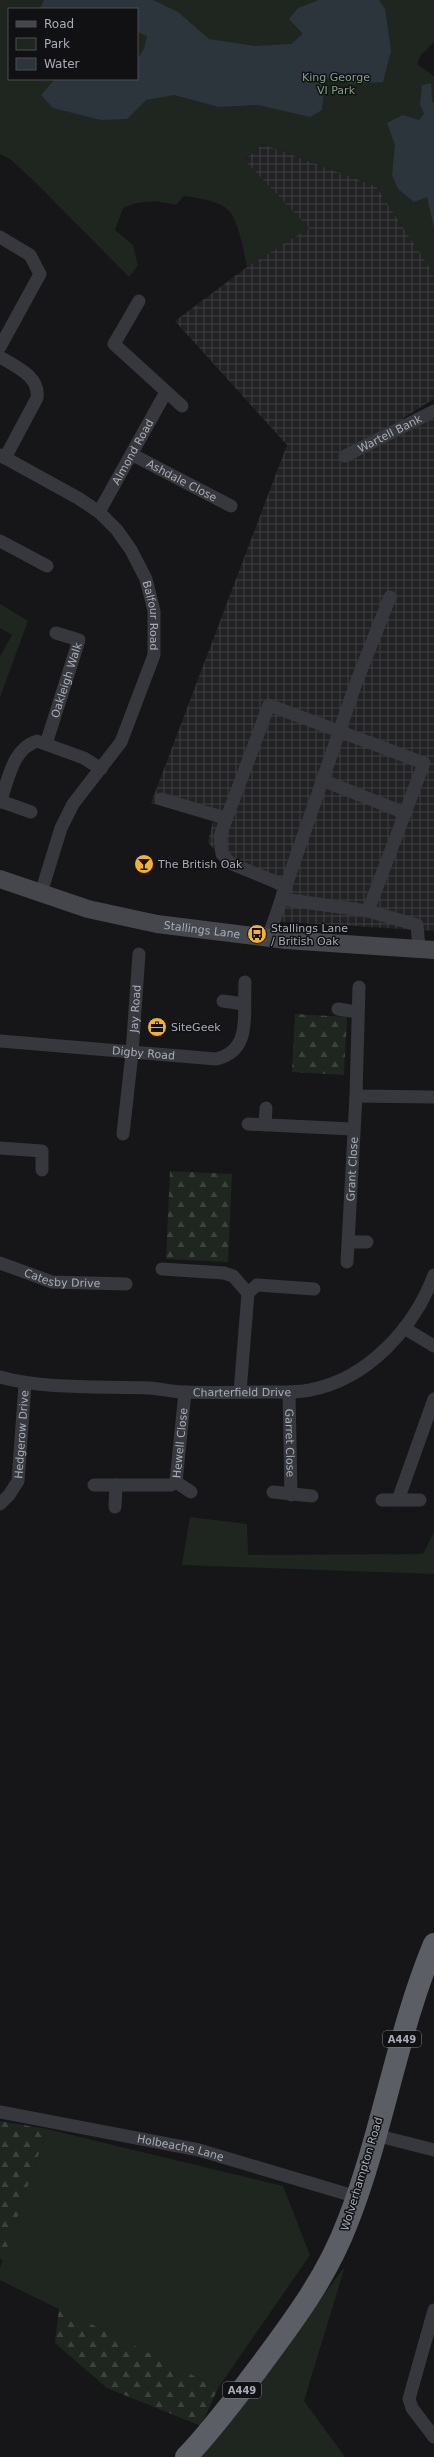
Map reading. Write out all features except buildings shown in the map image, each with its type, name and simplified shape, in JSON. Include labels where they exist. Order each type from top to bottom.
[{"type":"highway","name":"Wolverhampton Road","points":[[186,2457],[209,2433],[302,2308],[321,2279],[336,2248],[357,2197],[410,2013],[434,1944]]},
{"type":"main road","name":"Stallings Lane","points":[[0,879],[88,909],[157,924],[268,938],[426,950]]},
{"type":"street","points":[[0,237],[30,255],[40,274],[0,347]]},
{"type":"street","points":[[139,301],[114,344],[182,406]]},
{"type":"street","points":[[0,357],[33,378],[38,392],[37,398],[3,457]]},
{"type":"street","name":"Almond Road","points":[[99,512],[133,455],[166,392]]},
{"type":"street","name":"Wartell Bank","points":[[345,456],[434,411]]},
{"type":"street","name":"Ashdale Close","points":[[133,455],[231,506]]},
{"type":"street","name":"Balfour Road","points":[[3,457],[78,498],[99,512],[117,530],[131,550],[146,579],[154,611],[154,655],[121,742],[101,770],[73,804],[61,828],[41,893]]},
{"type":"street","points":[[0,541],[47,566]]},
{"type":"street","points":[[268,938],[339,732],[390,597]]},
{"type":"street","name":"Oakleigh Walk","points":[[46,744],[79,640],[56,633]]},
{"type":"street","points":[[286,886],[232,864],[226,859],[219,844],[225,818],[269,705],[424,763],[368,911]]},
{"type":"street","points":[[31,812],[0,802],[18,754],[31,743],[38,741],[84,758],[101,770]]},
{"type":"street","points":[[322,780],[405,813]]},
{"type":"street","points":[[161,799],[225,818]]},
{"type":"street","points":[[282,899],[368,911],[417,925],[426,950]]},
{"type":"street","name":"Jay Road","points":[[123,1134],[132,1053],[139,954]]},
{"type":"street","name":"Digby Road","points":[[0,1041],[132,1053],[216,1059],[224,1058],[233,1053],[239,1046],[243,1035],[245,982]]},
{"type":"street","name":"Grant Close","points":[[347,1262],[349,1242],[352,1129],[356,1096],[357,1012],[359,987]]},
{"type":"street","points":[[223,1001],[244,1004]]},
{"type":"street","points":[[338,1009],[357,1012]]},
{"type":"street","points":[[356,1096],[434,1097]]},
{"type":"street","points":[[265,1125],[266,1108]]},
{"type":"street","points":[[248,1124],[352,1129]]},
{"type":"street","points":[[0,1148],[42,1151],[42,1170]]},
{"type":"street","points":[[349,1242],[367,1242]]},
{"type":"street","name":"Catesby Drive","points":[[0,1263],[52,1282],[126,1284]]},
{"type":"street","points":[[162,1269],[224,1273],[233,1276],[248,1293]]},
{"type":"street","name":"Charterfield Drive","points":[[0,1377],[25,1384],[154,1388],[185,1392],[289,1392],[310,1390],[333,1383],[357,1370],[384,1350],[404,1328],[426,1296],[434,1276]]},
{"type":"street","points":[[240,1392],[248,1293],[257,1285],[314,1289]]},
{"type":"street","points":[[404,1328],[434,1346]]},
{"type":"street","name":"Hedgerow Drive","points":[[0,1504],[9,1495],[18,1481],[25,1384]]},
{"type":"street","name":"Hewell Close","points":[[94,1485],[171,1485],[176,1482],[185,1392]]},
{"type":"street","name":"Garret Close","points":[[289,1392],[291,1495]]},
{"type":"street","points":[[398,1500],[434,1399]]},
{"type":"street","points":[[176,1482],[191,1492]]},
{"type":"street","points":[[115,1507],[116,1485]]},
{"type":"street","name":"Garret Close","points":[[273,1492],[312,1496]]},
{"type":"street","points":[[382,1500],[420,1500]]},
{"type":"street","name":"Holbeache Lane","points":[[0,2112],[199,2150],[357,2197]]},
{"type":"street","points":[[375,2135],[434,2150]]},
{"type":"street","points":[[434,2310],[409,2399],[412,2408],[434,2437]]},
{"type":"shaded area","points":[[263,144],[376,186],[434,274],[434,399],[403,418],[410,430],[434,417],[434,931],[269,921],[277,890],[226,865],[208,842],[213,821],[151,803],[287,445],[175,321],[247,267],[308,228],[244,160]]},
{"type":"green space","name":"King George VI Park","points":[[0,0],[434,0],[434,42],[421,55],[417,64],[434,76],[434,274],[376,186],[263,144],[244,160],[309,228],[247,267],[237,226],[230,212],[222,205],[184,196],[176,205],[162,202],[136,203],[123,208],[115,230],[133,245],[138,265],[129,277],[34,181],[10,159],[0,154]]},
{"type":"green space","points":[[0,604],[28,621],[0,697],[0,656],[12,635],[0,628]]},
{"type":"green space","points":[[295,1014],[347,1017],[344,1075],[292,1072]]},
{"type":"green space","points":[[170,1171],[232,1174],[228,1262],[166,1259]]},
{"type":"green space","points":[[190,1517],[247,1524],[248,1555],[423,1554],[434,1532],[434,1574],[182,1565]]},
{"type":"green space","points":[[0,2121],[47,2129],[3,2260],[0,2259]]},
{"type":"green space","points":[[47,2129],[283,2186],[310,2255],[218,2388],[0,2280],[0,2268]]},
{"type":"green space","points":[[345,2266],[304,2401],[345,2457],[193,2457],[252,2392]]},
{"type":"green space","points":[[59,2308],[218,2388],[201,2426],[107,2388],[55,2343]]},
{"type":"water","points":[[44,0],[153,0],[178,12],[209,39],[255,46],[291,44],[303,34],[289,19],[298,8],[319,0],[379,0],[385,9],[391,51],[383,82],[349,84],[338,76],[325,79],[322,110],[310,117],[258,105],[219,107],[174,95],[146,100],[127,119],[101,120],[53,108],[41,95],[54,80],[138,80],[138,58],[144,49],[147,36],[138,32],[138,8],[40,8]]},
{"type":"water","points":[[431,83],[432,101],[434,103],[434,228],[427,197],[414,202],[398,189],[392,175],[395,145],[387,123],[403,115],[419,120],[424,114],[420,104],[422,85]]},
{"type":"place","name":"The British Oak","points":[[144,864]]},
{"type":"place","name":"Stallings Lane / British Oak","points":[[257,934]]},
{"type":"place","name":"SiteGeek","points":[[157,1027]]}]
